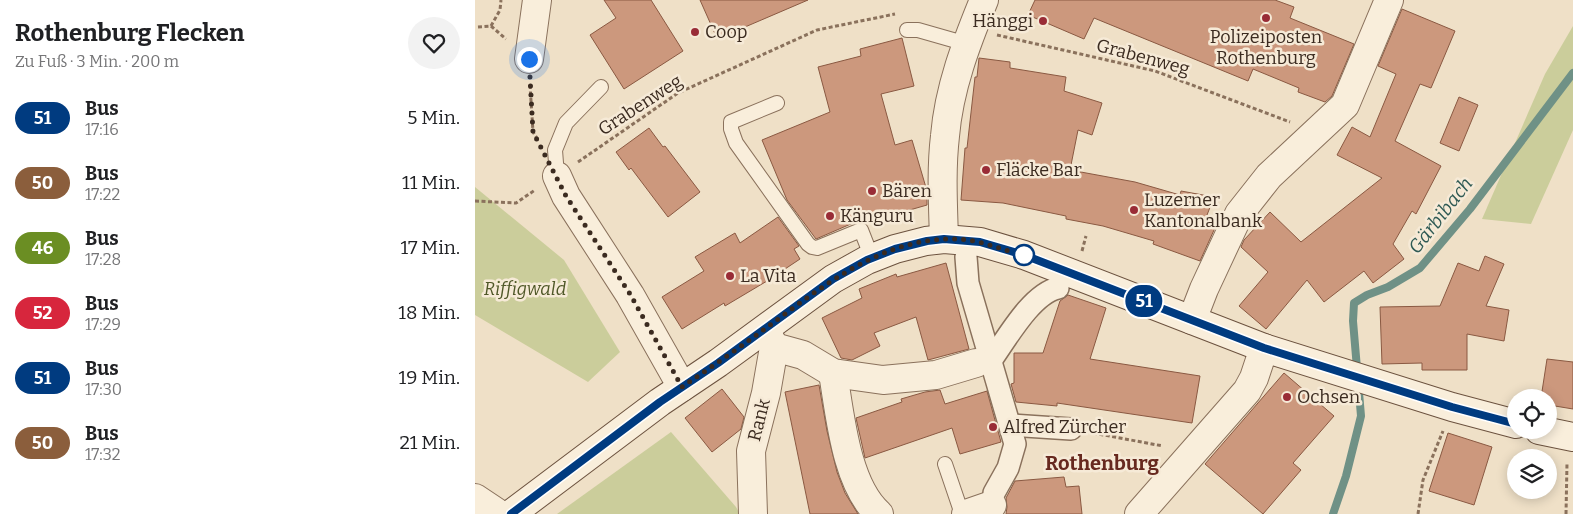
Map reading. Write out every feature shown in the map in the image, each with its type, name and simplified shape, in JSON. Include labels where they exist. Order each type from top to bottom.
[{"type":"street","points":[[529,59],[537,0]]},
{"type":"street","points":[[944,239],[943,176],[945,136],[953,88],[984,0]]},
{"type":"street","points":[[1192,320],[1204,289],[1239,214],[1269,176],[1345,105],[1389,0]]},
{"type":"street","points":[[566,170],[566,196],[630,294],[682,387]]},
{"type":"street","points":[[511,514],[660,402],[682,387],[770,337],[833,279],[872,258],[906,246],[944,239],[980,242],[1024,255],[1264,348],[1448,406],[1507,422]]},
{"type":"street","points":[[964,514],[993,504],[1008,468],[1015,444],[1010,426],[983,362],[968,283],[968,266]]},
{"type":"street","points":[[770,337],[833,373],[883,380],[936,375],[983,362],[1047,287]]},
{"type":"street","name":"Rank","points":[[753,514],[751,451],[766,393],[770,337]]},
{"type":"street","points":[[1139,514],[1247,391],[1255,378],[1264,348]]},
{"type":"street","points":[[833,373],[845,448],[863,494],[879,514]]},
{"type":"street","points":[[1010,426],[1071,429]]},
{"type":"street","points":[[1557,434],[1573,437]]},
{"type":"street","points":[[475,498],[499,514]]},
{"type":"lane","points":[[907,30],[918,30],[967,44]]},
{"type":"lane","points":[[566,170],[555,150],[566,123],[601,87]]},
{"type":"lane","points":[[777,103],[731,122],[731,129],[736,143],[808,244],[817,248],[861,230],[872,258]]},
{"type":"lane","points":[[945,464],[964,514]]},
{"type":"path","points":[[478,27],[491,26],[500,10],[501,0]]},
{"type":"path","name":"Grabenweg","points":[[475,201],[516,203],[678,93],[817,30],[900,13]]},
{"type":"path","name":"Grabenweg","points":[[996,34],[1005,38],[1155,71],[1317,132]]},
{"type":"path","points":[[529,59],[533,132],[566,170]]},
{"type":"path","points":[[1082,251],[1086,236]]},
{"type":"path","points":[[1418,514],[1423,480],[1448,406]]},
{"type":"path","points":[[1071,429],[1171,447]]},
{"type":"path","points":[[1565,514],[1566,468]]},
{"type":"green space","points":[[1573,26],[1573,130],[1531,224],[1482,219],[1545,74]]},
{"type":"green space","name":"Riffigwald","points":[[475,187],[564,260],[620,352],[588,382],[475,315]]},
{"type":"green space","points":[[671,432],[740,514],[557,514]]},
{"type":"building","points":[[604,0],[651,0],[683,51],[624,89],[590,35],[616,18]]},
{"type":"building","points":[[700,0],[808,0],[724,36],[716,36]]},
{"type":"building","points":[[1035,0],[1275,0],[1294,7],[1290,18],[1354,44],[1332,96],[1325,102],[1298,92],[1299,88],[1253,69],[1248,81],[1094,18],[1084,39],[1028,15]]},
{"type":"building","points":[[1402,9],[1455,31],[1431,88],[1420,84],[1395,141],[1441,166],[1416,214],[1412,211],[1393,244],[1404,259],[1373,283],[1364,271],[1324,302],[1307,280],[1266,329],[1239,306],[1268,272],[1241,247],[1244,240],[1270,212],[1301,242],[1382,178],[1337,155],[1352,127],[1370,137],[1396,74],[1378,66]]},
{"type":"building","points":[[902,38],[914,86],[881,94],[895,145],[912,140],[927,191],[927,205],[868,222],[867,217],[816,239],[787,200],[762,140],[830,112],[818,67],[861,56],[860,49]]},
{"type":"building","points":[[979,58],[1010,62],[1010,68],[1066,77],[1064,91],[1102,103],[1092,135],[1078,130],[1070,170],[1135,182],[1180,195],[1181,191],[1214,197],[1207,215],[1219,219],[1200,261],[1153,244],[1154,241],[1103,226],[1066,219],[1066,216],[1003,203],[961,200],[965,148],[967,148]]},
{"type":"building","points":[[1459,97],[1478,105],[1459,151],[1440,143]]},
{"type":"building","points":[[649,128],[700,192],[668,217],[631,168],[629,170],[616,152]]},
{"type":"building","points":[[778,217],[799,246],[794,249],[800,259],[725,306],[724,303],[682,329],[662,297],[704,271],[695,257],[735,233],[740,243]]},
{"type":"building","points":[[1485,256],[1504,264],[1486,306],[1509,310],[1504,341],[1467,334],[1467,370],[1422,370],[1422,363],[1382,364],[1380,307],[1440,306],[1458,263],[1479,271]]},
{"type":"building","points":[[946,263],[969,349],[928,360],[916,317],[874,333],[880,346],[852,360],[841,358],[822,318],[862,298],[859,289],[896,274],[897,277]]},
{"type":"building","points":[[1068,295],[1106,308],[1090,359],[1200,376],[1192,423],[1057,403],[1057,406],[1016,402],[1011,384],[1014,383],[1014,353],[1043,353],[1060,301]]},
{"type":"building","points":[[1547,359],[1573,362],[1573,409],[1557,406],[1557,389],[1542,389]]},
{"type":"building","points":[[1284,373],[1334,416],[1293,463],[1301,470],[1263,514],[1205,464]]},
{"type":"building","points":[[819,385],[837,472],[845,493],[858,514],[810,514],[785,392]]},
{"type":"building","points":[[722,389],[744,417],[741,429],[712,452],[685,418]]},
{"type":"building","points":[[940,390],[945,404],[987,391],[1001,442],[960,454],[952,428],[865,458],[856,418],[902,402],[901,399]]},
{"type":"building","points":[[1448,433],[1492,447],[1474,505],[1429,491]]},
{"type":"building","points":[[1064,477],[1066,487],[1079,486],[1082,514],[1006,514],[1006,498],[1015,481]]},
{"type":"waterway","name":"Gärbibach","points":[[1333,514],[1346,476],[1361,416],[1353,321],[1354,303],[1367,295],[1388,287],[1420,268],[1470,209],[1573,73]]},
{"type":"bus line","name":"51","points":[[511,514],[660,402],[718,363],[833,279],[867,260],[895,249],[944,239],[980,242],[1024,255],[1264,348],[1452,407],[1507,422]]},
{"type":"place","name":"Polizeiposten Rothenburg","points":[[1266,18]]},
{"type":"place","name":"Hänggi","points":[[1043,21]]},
{"type":"place","name":"Coop","points":[[695,32]]},
{"type":"place","name":"Fläcke Bar","points":[[986,170]]},
{"type":"place","name":"Bären","points":[[872,191]]},
{"type":"place","name":"Luzerner Kantonalbank","points":[[1134,210]]},
{"type":"place","name":"Känguru","points":[[830,216]]},
{"type":"place","name":"La Vita","points":[[730,276]]},
{"type":"place","name":"Ochsen","points":[[1287,397]]},
{"type":"place","name":"Alfred Zürcher","points":[[993,427]]},
{"type":"district","name":"Rothenburg","points":[[1102,463]]},
{"type":"route","points":[[529,59],[533,132],[566,196],[630,294],[682,387],[833,279],[867,260],[895,249],[927,241],[956,239],[980,242],[1024,255]]}]
